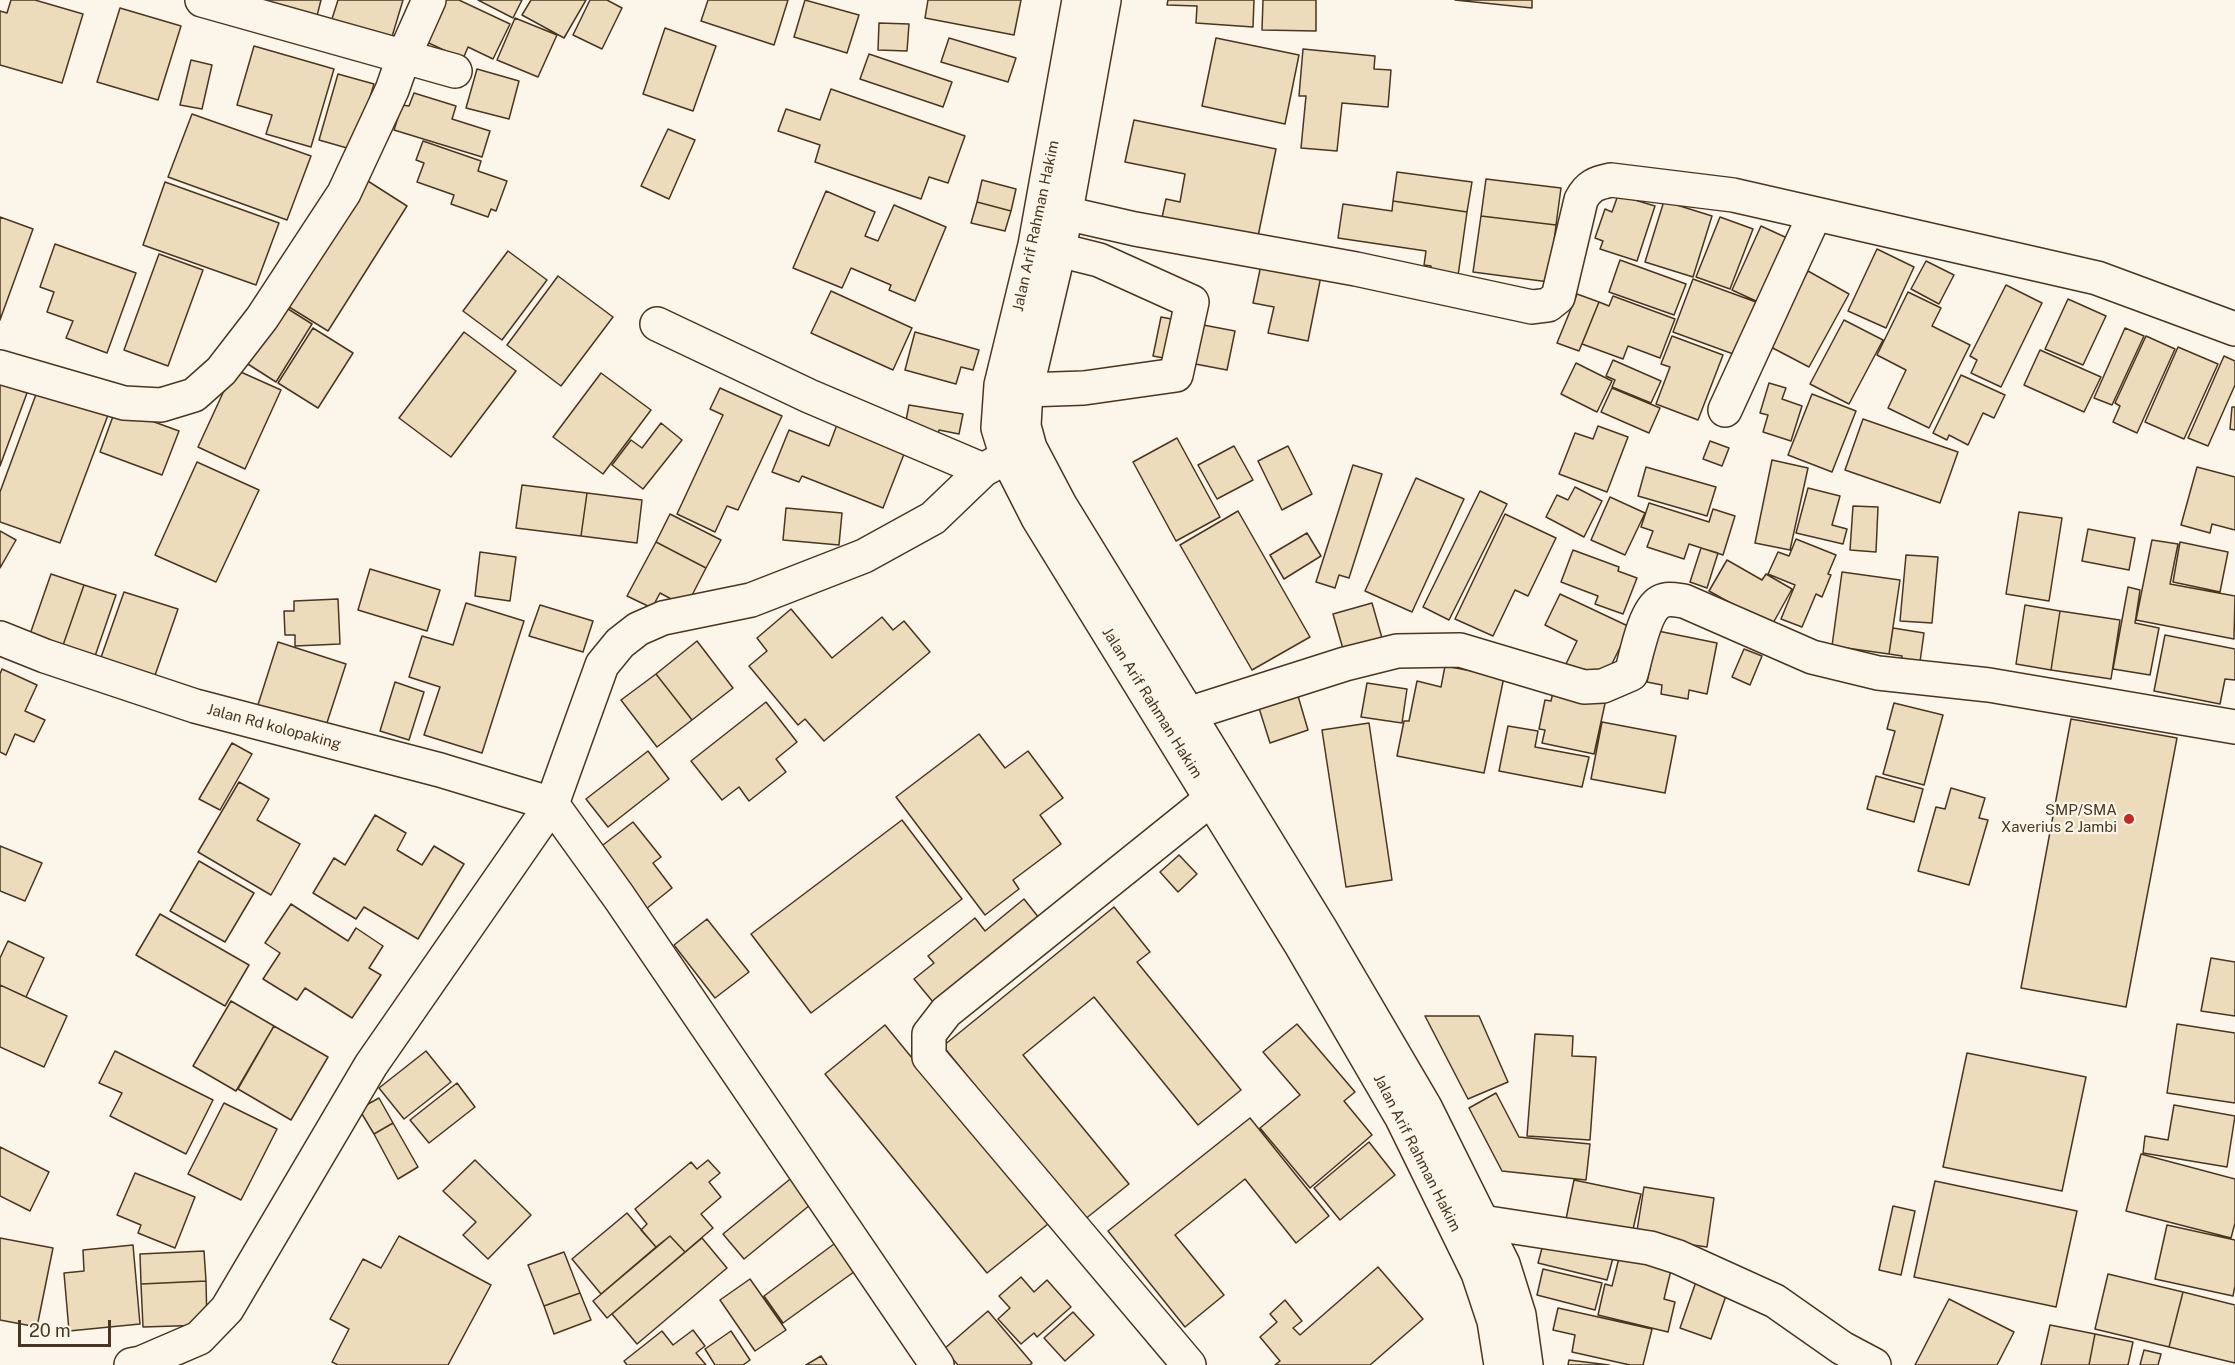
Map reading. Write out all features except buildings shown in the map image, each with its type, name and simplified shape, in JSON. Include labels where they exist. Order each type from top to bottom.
[{"type":"street","points":[[202,0],[455,70]]},
{"type":"street","points":[[0,367],[124,404],[161,405],[194,394],[221,371],[262,318],[344,193],[392,90],[404,56],[429,0]]},
{"type":"street","name":"Jalan Arif Rahman Hakim","points":[[1079,0],[1047,247],[1013,388],[998,428],[995,464],[1038,518],[1221,793],[1321,930],[1425,1107],[1503,1264],[1515,1305],[1526,1365]]},
{"type":"street","name":"Jalan Arif Rahman Hakim","points":[[1047,247],[1065,213],[1104,0]]},
{"type":"street","points":[[1065,213],[1135,229],[1356,269],[1532,307],[1548,305],[1558,297],[1581,200],[1587,189],[1597,183],[1611,180],[1733,195],[2097,278],[2235,329]]},
{"type":"street","points":[[1725,410],[1815,214]]},
{"type":"street","points":[[1013,388],[1084,388],[1176,375],[1192,302],[1099,260],[1047,247]]},
{"type":"street","points":[[131,1365],[141,1363],[199,1338],[227,1309],[371,1065],[552,804],[602,665],[620,643],[638,629],[663,618],[751,600],[864,556],[933,518],[995,464],[808,396],[657,324]]},
{"type":"street","name":"Jalan Arif Rahman Hakim","points":[[1013,388],[1030,448],[1060,505],[1188,714],[1221,793],[1300,943],[1402,1118],[1478,1273],[1494,1321],[1501,1365]]},
{"type":"street","points":[[1188,714],[1345,664],[1397,651],[1460,650],[1584,687],[1603,686],[1630,674],[1650,612],[1659,603],[1670,600],[1684,601],[1812,657],[1878,673],[1989,685],[2235,727]]},
{"type":"street","name":"Jalan Rd kolopaking","points":[[0,638],[45,656],[195,706],[440,770],[552,804]]},
{"type":"street","points":[[1189,1365],[929,1057],[929,1034],[946,1012],[1221,793]]},
{"type":"street","points":[[552,804],[619,897],[937,1365]]},
{"type":"street","points":[[1482,1222],[1650,1248],[1678,1257],[1775,1301],[1842,1348],[1874,1365]]},
{"type":"place","name":"SMP/SMA Xaverius 2 Jambi","points":[[2129,819]]}]
